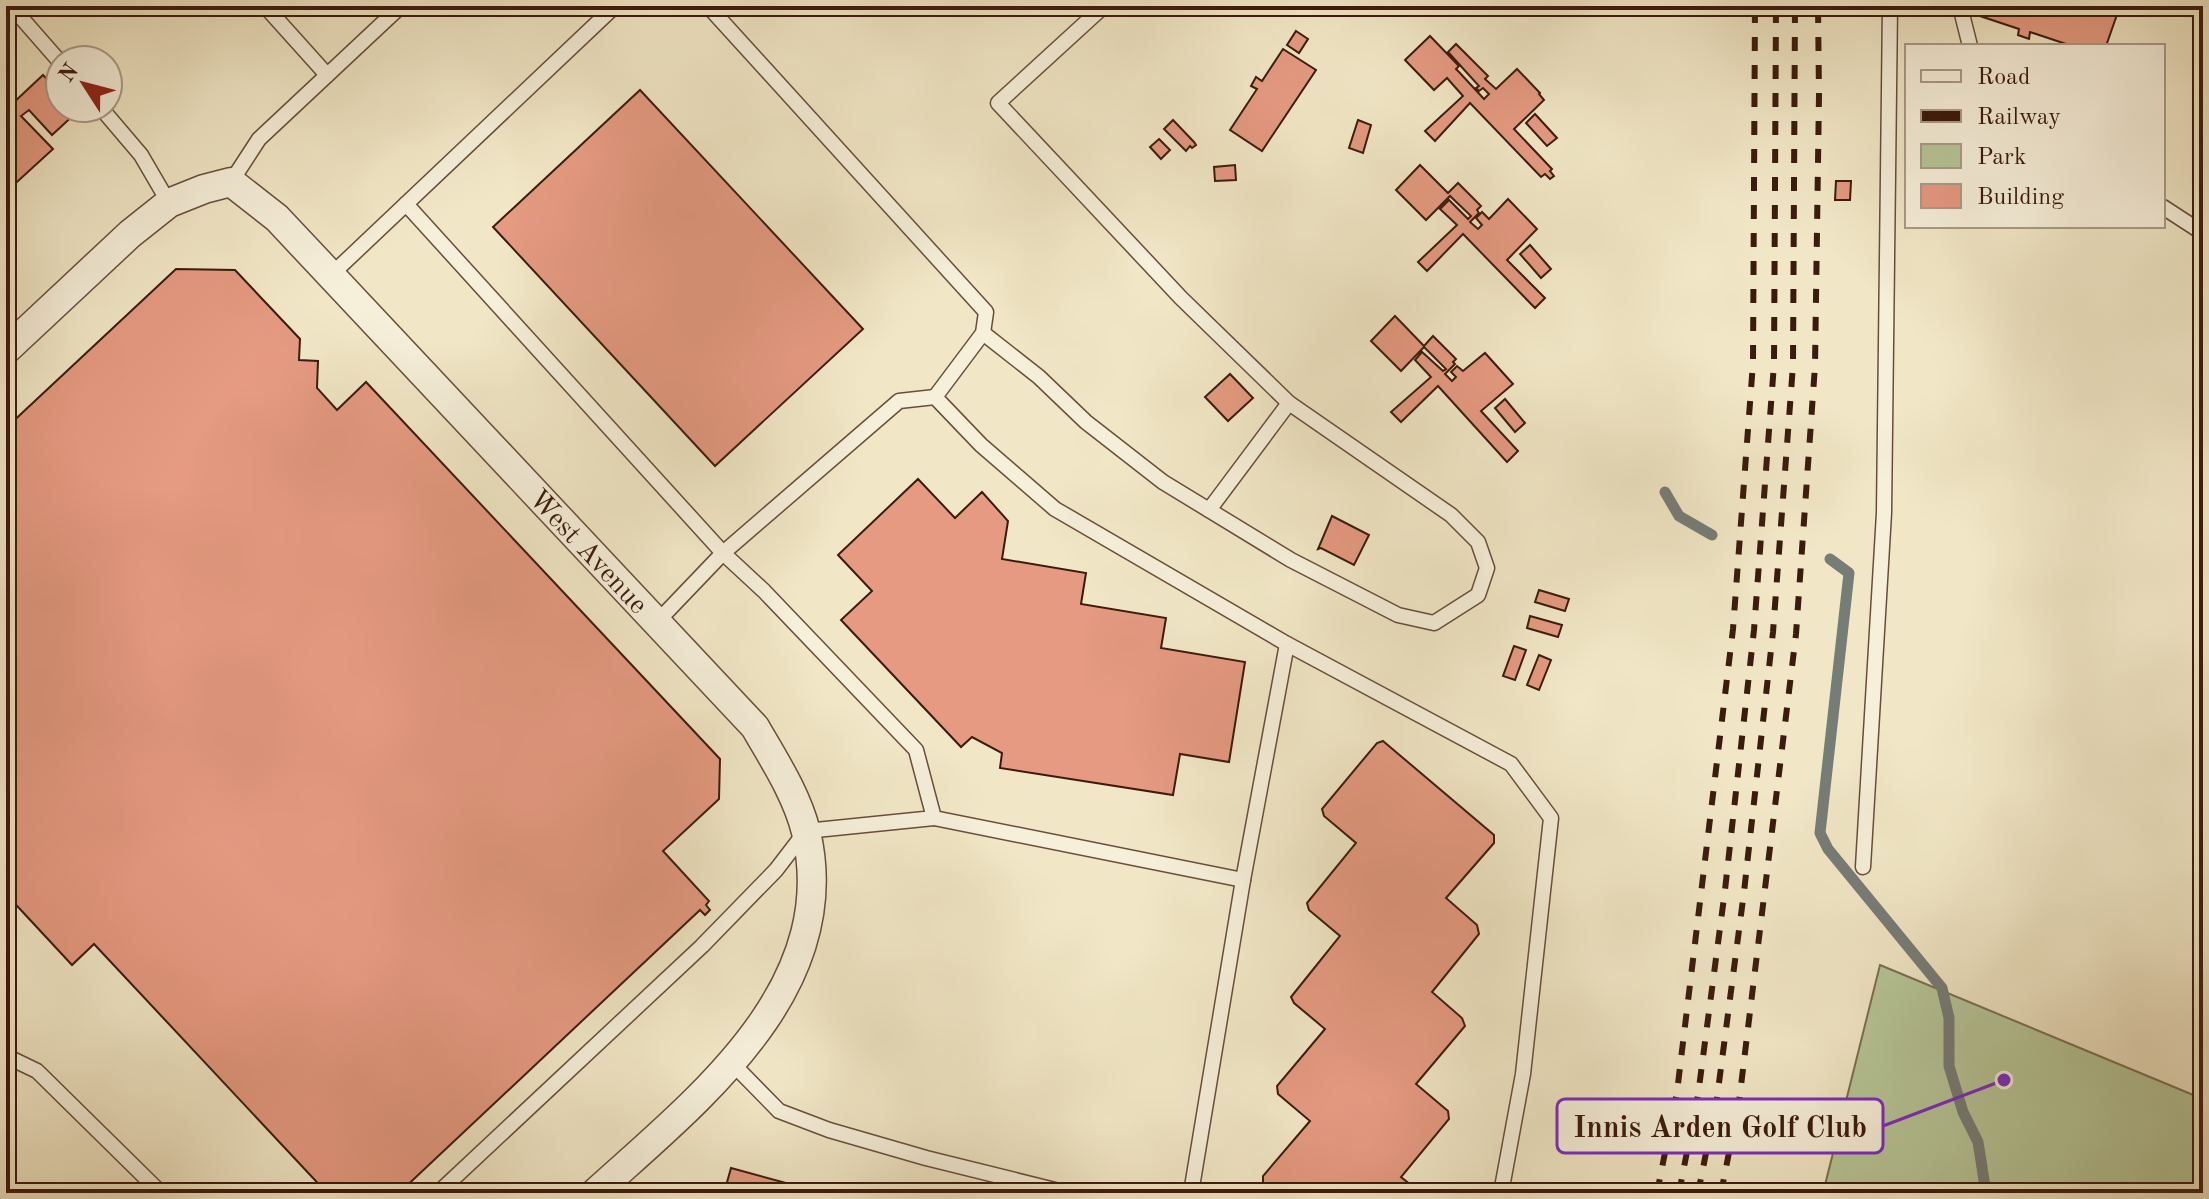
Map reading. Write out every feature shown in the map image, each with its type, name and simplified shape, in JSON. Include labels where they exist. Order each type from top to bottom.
[{"type":"street","points":[[6,350],[130,234],[169,203],[231,182]]},
{"type":"street","name":"West Avenue","points":[[231,182],[277,218],[755,727],[782,774],[806,831],[811,878],[807,920],[797,956],[774,1006],[732,1063],[595,1193]]},
{"type":"lane","points":[[11,6],[44,44]]},
{"type":"lane","points":[[265,6],[327,75]]},
{"type":"lane","points":[[231,182],[259,139],[401,6]]},
{"type":"lane","points":[[331,275],[615,6]]},
{"type":"lane","points":[[657,622],[723,553],[899,401],[935,397],[983,333],[986,312],[708,6]]},
{"type":"lane","points":[[983,333],[1039,377],[1086,422],[1163,482],[1291,560],[1398,615],[1434,623],[1478,595],[1487,568],[1478,542],[1451,515],[1289,403],[1181,298],[998,103],[1104,6]]},
{"type":"lane","points":[[1863,867],[1884,513],[1890,6]]},
{"type":"lane","points":[[1960,6],[1970,44]]},
{"type":"lane","points":[[115,124],[141,155],[169,203]]},
{"type":"lane","points":[[406,204],[723,553],[764,591],[916,750],[934,818]]},
{"type":"lane","points":[[2165,208],[2203,233]]},
{"type":"lane","points":[[935,397],[981,445],[1055,509],[1287,644],[1511,764],[1551,818],[1523,1074],[1501,1193]]},
{"type":"lane","points":[[1209,510],[1289,403]]},
{"type":"lane","points":[[1191,1193],[1243,880],[1287,644]]},
{"type":"lane","points":[[438,1193],[702,946],[776,870],[806,831],[934,818],[1243,880]]},
{"type":"lane","points":[[6,1056],[37,1071],[161,1193]]},
{"type":"lane","points":[[732,1063],[779,1111],[843,1134],[1067,1193]]},
{"type":"green space","points":[[1880,965],[2203,1099],[2203,1193],[1823,1193]]},
{"type":"building","points":[[1980,6],[2120,6],[2107,44],[2066,44],[2030,32],[2029,39],[2018,35],[2019,29],[1977,15]]},
{"type":"building","points":[[1296,31],[1308,39],[1299,53],[1287,45]]},
{"type":"building","points":[[1430,36],[1459,66],[1456,69],[1484,99],[1489,94],[1483,88],[1479,91],[1476,88],[1479,86],[1448,52],[1456,44],[1488,76],[1485,79],[1496,89],[1517,69],[1540,93],[1544,100],[1514,129],[1552,169],[1550,171],[1554,176],[1550,179],[1545,174],[1541,177],[1470,103],[1435,141],[1425,131],[1463,96],[1447,78],[1434,90],[1405,60]]},
{"type":"building","points":[[2200,44],[2203,45],[2203,65],[2194,61]]},
{"type":"building","points":[[1283,49],[1316,70],[1262,151],[1230,130],[1257,89],[1251,86],[1256,77],[1262,81]]},
{"type":"building","points":[[43,75],[44,124],[64,124],[52,135],[29,110],[21,116],[53,149],[6,192],[6,99],[11,105]]},
{"type":"building","points":[[640,90],[863,329],[715,466],[493,227]]},
{"type":"building","points":[[1535,114],[1557,138],[1547,146],[1526,123]]},
{"type":"building","points":[[1173,120],[1196,145],[1186,151],[1164,129]]},
{"type":"building","points":[[1358,120],[1371,125],[1363,153],[1349,148]]},
{"type":"building","points":[[1159,139],[1170,150],[1161,159],[1150,147]]},
{"type":"building","points":[[1235,165],[1236,180],[1215,181],[1214,167]]},
{"type":"building","points":[[1420,165],[1448,193],[1458,183],[1481,206],[1470,222],[1478,229],[1482,225],[1476,218],[1482,212],[1489,219],[1508,199],[1537,229],[1507,260],[1545,298],[1535,308],[1463,234],[1427,271],[1418,262],[1457,225],[1440,209],[1449,200],[1468,219],[1471,216],[1450,196],[1426,220],[1396,190]]},
{"type":"building","points":[[1836,181],[1851,181],[1850,200],[1835,200]]},
{"type":"building","points":[[1530,245],[1551,269],[1541,278],[1520,254]]},
{"type":"building","points":[[176,269],[235,270],[300,339],[299,360],[318,361],[317,388],[337,410],[366,382],[720,759],[719,799],[663,851],[709,901],[706,905],[710,910],[705,915],[700,910],[399,1193],[327,1193],[94,944],[72,965],[6,894],[6,428]]},
{"type":"building","points":[[1395,316],[1424,346],[1433,336],[1456,359],[1445,374],[1452,381],[1456,377],[1451,372],[1457,366],[1463,371],[1485,353],[1513,384],[1481,411],[1518,451],[1507,462],[1438,386],[1401,422],[1391,412],[1431,377],[1415,360],[1422,352],[1443,371],[1446,369],[1424,347],[1401,371],[1371,341]]},
{"type":"building","points":[[1230,374],[1253,398],[1228,421],[1205,397]]},
{"type":"building","points":[[1505,399],[1525,423],[1515,432],[1495,408]]},
{"type":"building","points":[[918,479],[955,518],[982,492],[1008,521],[1002,559],[1086,573],[1081,604],[1166,618],[1161,648],[1245,662],[1229,762],[1180,754],[1173,795],[1000,768],[1002,753],[972,737],[961,747],[841,620],[872,591],[838,555]]},
{"type":"building","points":[[1332,516],[1369,535],[1354,565],[1318,549]]},
{"type":"building","points":[[1539,590],[1569,599],[1565,611],[1535,602]]},
{"type":"building","points":[[1530,616],[1562,625],[1558,637],[1527,628]]},
{"type":"building","points":[[1514,646],[1526,650],[1515,680],[1503,676]]},
{"type":"building","points":[[1539,655],[1551,660],[1539,690],[1527,685]]},
{"type":"building","points":[[1383,741],[1494,835],[1494,843],[1446,898],[1477,925],[1479,934],[1432,992],[1462,1018],[1465,1026],[1416,1084],[1448,1111],[1449,1119],[1401,1177],[1421,1193],[1270,1193],[1263,1186],[1263,1176],[1310,1121],[1278,1094],[1277,1086],[1325,1029],[1291,997],[1340,936],[1309,910],[1307,903],[1356,843],[1324,816],[1322,809],[1377,743]]},
{"type":"building","points":[[731,1168],[823,1193],[724,1193]]},
{"type":"waterway","points":[[1665,492],[1679,516],[1712,535]]},
{"type":"waterway","points":[[1830,559],[1849,573],[1820,833],[1828,849],[1942,988],[1949,1018],[1949,1066],[1963,1112],[1978,1142],[1986,1193]]},
{"type":"railway","points":[[1657,1193],[1677,1092],[1733,629],[1753,363],[1755,6]]},
{"type":"railway","points":[[1679,1193],[1698,1095],[1754,630],[1774,364],[1776,6]]},
{"type":"railway","points":[[1698,1193],[1717,1098],[1773,632],[1793,365],[1795,6]]},
{"type":"railway","points":[[1721,1193],[1739,1102],[1796,634],[1815,366],[1818,6]]},
{"type":"place","name":"Innis Arden Golf Club","points":[[2004,1080]]}]
